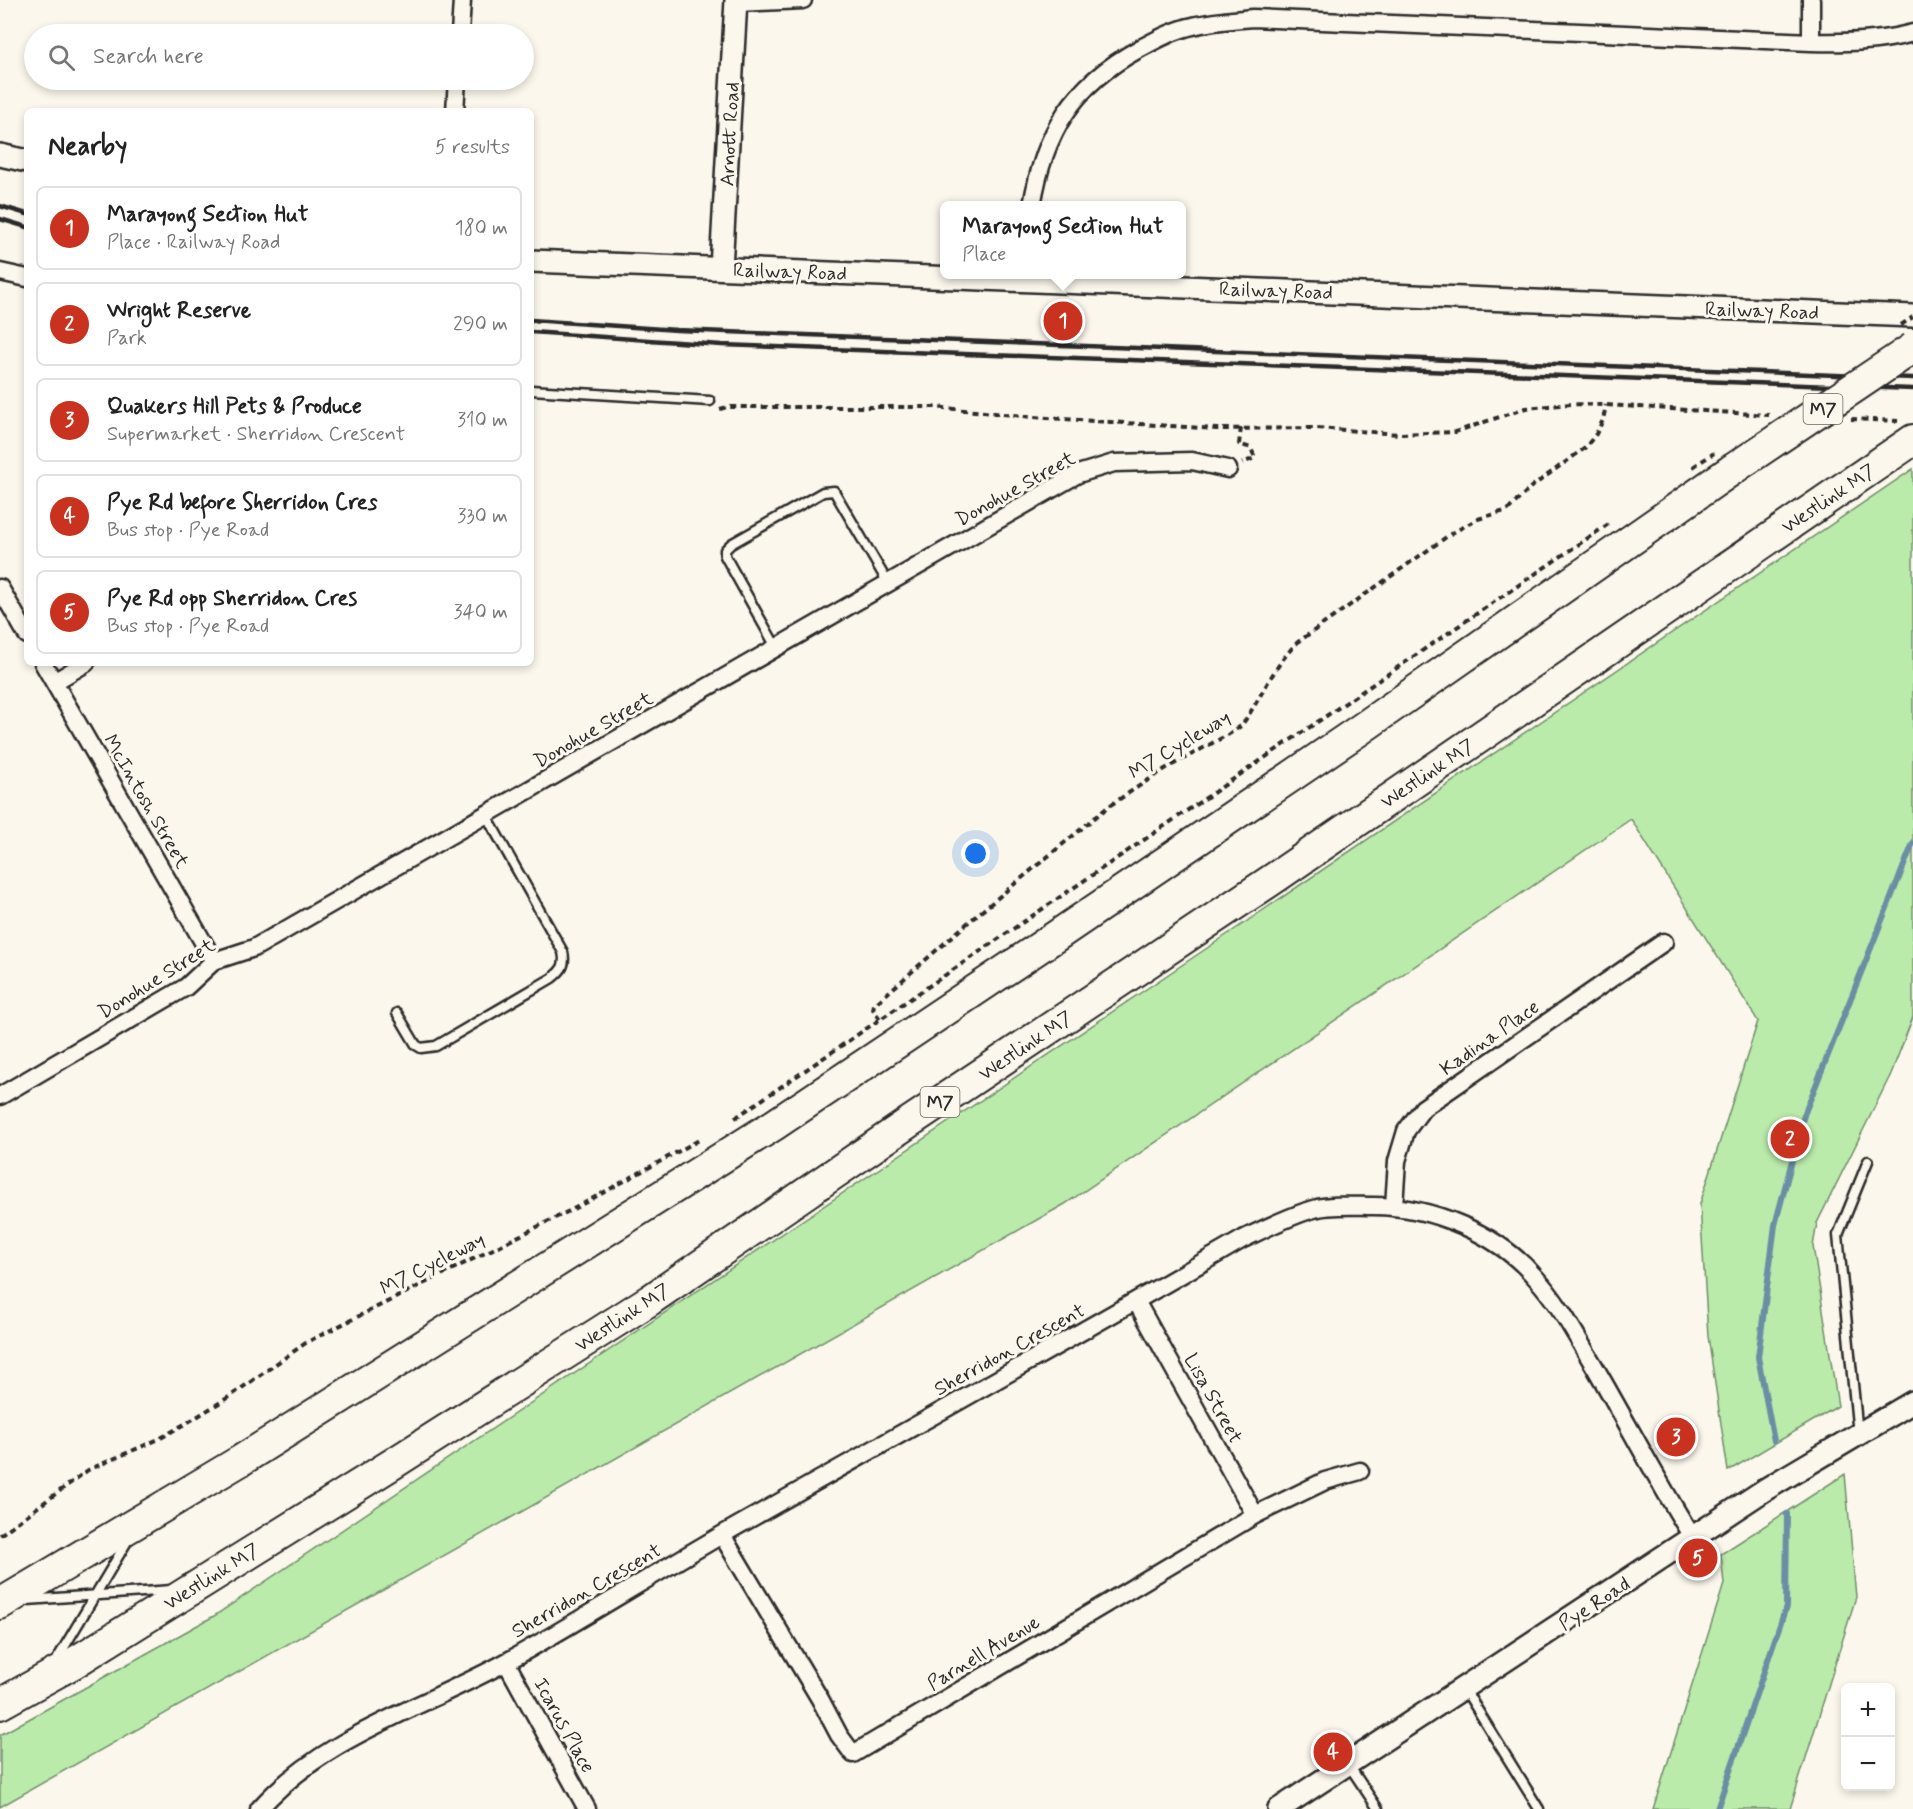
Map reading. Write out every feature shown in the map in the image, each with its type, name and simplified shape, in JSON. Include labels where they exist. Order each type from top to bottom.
[{"type":"highway","name":"M7","points":[[1,1603],[240,1461],[784,1118],[1358,731],[1734,469],[1913,348]]},
{"type":"highway","name":"Westlink M7","points":[[0,1704],[72,1664],[650,1300],[1295,863],[1862,474],[1908,430]]},
{"type":"street","points":[[460,0],[460,24]]},
{"type":"street","points":[[736,2],[803,0]]},
{"type":"street","points":[[1811,0],[1811,42]]},
{"type":"street","name":"Arnott Road","points":[[721,268],[736,2]]},
{"type":"street","points":[[1033,201],[1042,157],[1055,129],[1070,105],[1090,82],[1127,55],[1171,33],[1192,26],[1253,18],[1860,43],[1913,33]]},
{"type":"street","points":[[455,108],[456,90]]},
{"type":"street","points":[[0,154],[24,160]]},
{"type":"street","name":"Railway Road","points":[[534,261],[940,274]]},
{"type":"street","points":[[0,272],[24,277]]},
{"type":"street","name":"Railway Road","points":[[1073,279],[1913,316]]},
{"type":"street","name":"Donohue Street","points":[[0,1096],[186,987],[214,961],[254,948],[1078,474],[1114,463],[1192,461],[1228,469]]},
{"type":"street","points":[[0,588],[24,630]]},
{"type":"street","name":"McIntosh Street","points":[[45,666],[214,961]]},
{"type":"street","points":[[54,682],[81,666]]},
{"type":"street","name":"Kadina Place","points":[[1394,1206],[1397,1161],[1406,1131],[1424,1108],[1664,942]]},
{"type":"street","name":"Sherridon Crescent","points":[[259,1809],[270,1796],[303,1768],[351,1738],[506,1662],[722,1535],[1243,1239],[1317,1208],[1394,1206],[1421,1211],[1449,1220],[1484,1237],[1511,1255],[1534,1276],[1574,1331],[1693,1538]]},
{"type":"street","name":"Lisa Street","points":[[1136,1301],[1255,1515]]},
{"type":"street","name":"Pye Road","points":[[1279,1809],[1776,1482],[1913,1402]]},
{"type":"street","name":"Parnell Avenue","points":[[722,1535],[839,1735],[853,1754],[1255,1515],[1325,1481],[1360,1471]]},
{"type":"street","name":"Icarus Place","points":[[506,1662],[587,1809]]},
{"type":"lane","points":[[534,390],[710,401]]},
{"type":"lane","points":[[776,647],[727,562],[725,550],[731,544],[823,492],[834,491],[888,584]]},
{"type":"lane","points":[[397,1013],[416,1045],[421,1048],[436,1046],[552,978],[563,967],[565,960],[563,952],[486,815]]},
{"type":"lane","points":[[1858,1434],[1838,1235],[1868,1161]]},
{"type":"lane","points":[[46,1678],[139,1522]]},
{"type":"lane","points":[[1,1603],[191,1588]]},
{"type":"lane","points":[[1464,1688],[1539,1809]]},
{"type":"lane","points":[[1348,1764],[1378,1809]]},
{"type":"path","points":[[686,400],[710,411],[727,407],[935,407],[1033,417],[1217,429],[1316,428],[1399,434],[1455,432],[1526,408],[1571,405],[1606,405],[1778,416]]},
{"type":"path","name":"M7 Cycleway","points":[[880,1019],[873,1009],[874,1005],[1091,820],[1140,785],[1241,726],[1251,713],[1275,669],[1298,642],[1452,533],[1478,519],[1508,510],[1531,488],[1585,448],[1599,427],[1606,405]]},
{"type":"path","points":[[1844,418],[1908,430]]},
{"type":"path","points":[[1228,469],[1255,458],[1251,448],[1239,444],[1242,428]]},
{"type":"path","points":[[732,1120],[1611,521]]},
{"type":"path","name":"M7 Cycleway","points":[[0,1535],[88,1470],[159,1438],[195,1418],[307,1342],[577,1207],[710,1134]]},
{"type":"green space","points":[[1913,469],[1913,1017],[1891,1074],[1817,1223],[1813,1246],[1838,1406],[1728,1471],[1708,1336],[1700,1204],[1758,1021],[1631,819],[1065,1204],[0,1807],[0,1735],[214,1616],[1228,934]]},
{"type":"green space","points":[[1845,1474],[1856,1597],[1790,1809],[1653,1809],[1724,1584],[1721,1554]]},
{"type":"waterway","points":[[1774,1441],[1758,1357],[1775,1225],[1804,1115],[1913,843]]},
{"type":"waterway","points":[[1717,1809],[1786,1607],[1787,1514]]},
{"type":"railway","points":[[0,206],[24,213]]},
{"type":"railway","points":[[0,219],[24,226]]},
{"type":"railway","points":[[534,320],[677,330],[1913,378]]},
{"type":"railway","points":[[534,332],[722,345],[1913,389]]},
{"type":"place","name":"Marayong Section Hut","points":[[1063,321]]},
{"type":"place","name":"Wright Reserve","points":[[1790,1139]]},
{"type":"place","name":"Quakers Hill Pets & Produce","points":[[1676,1437]]},
{"type":"place","name":"Pye Rd opp Sherridon Cres","points":[[1698,1558]]},
{"type":"place","name":"Pye Rd before Sherridon Cres","points":[[1333,1752]]}]
